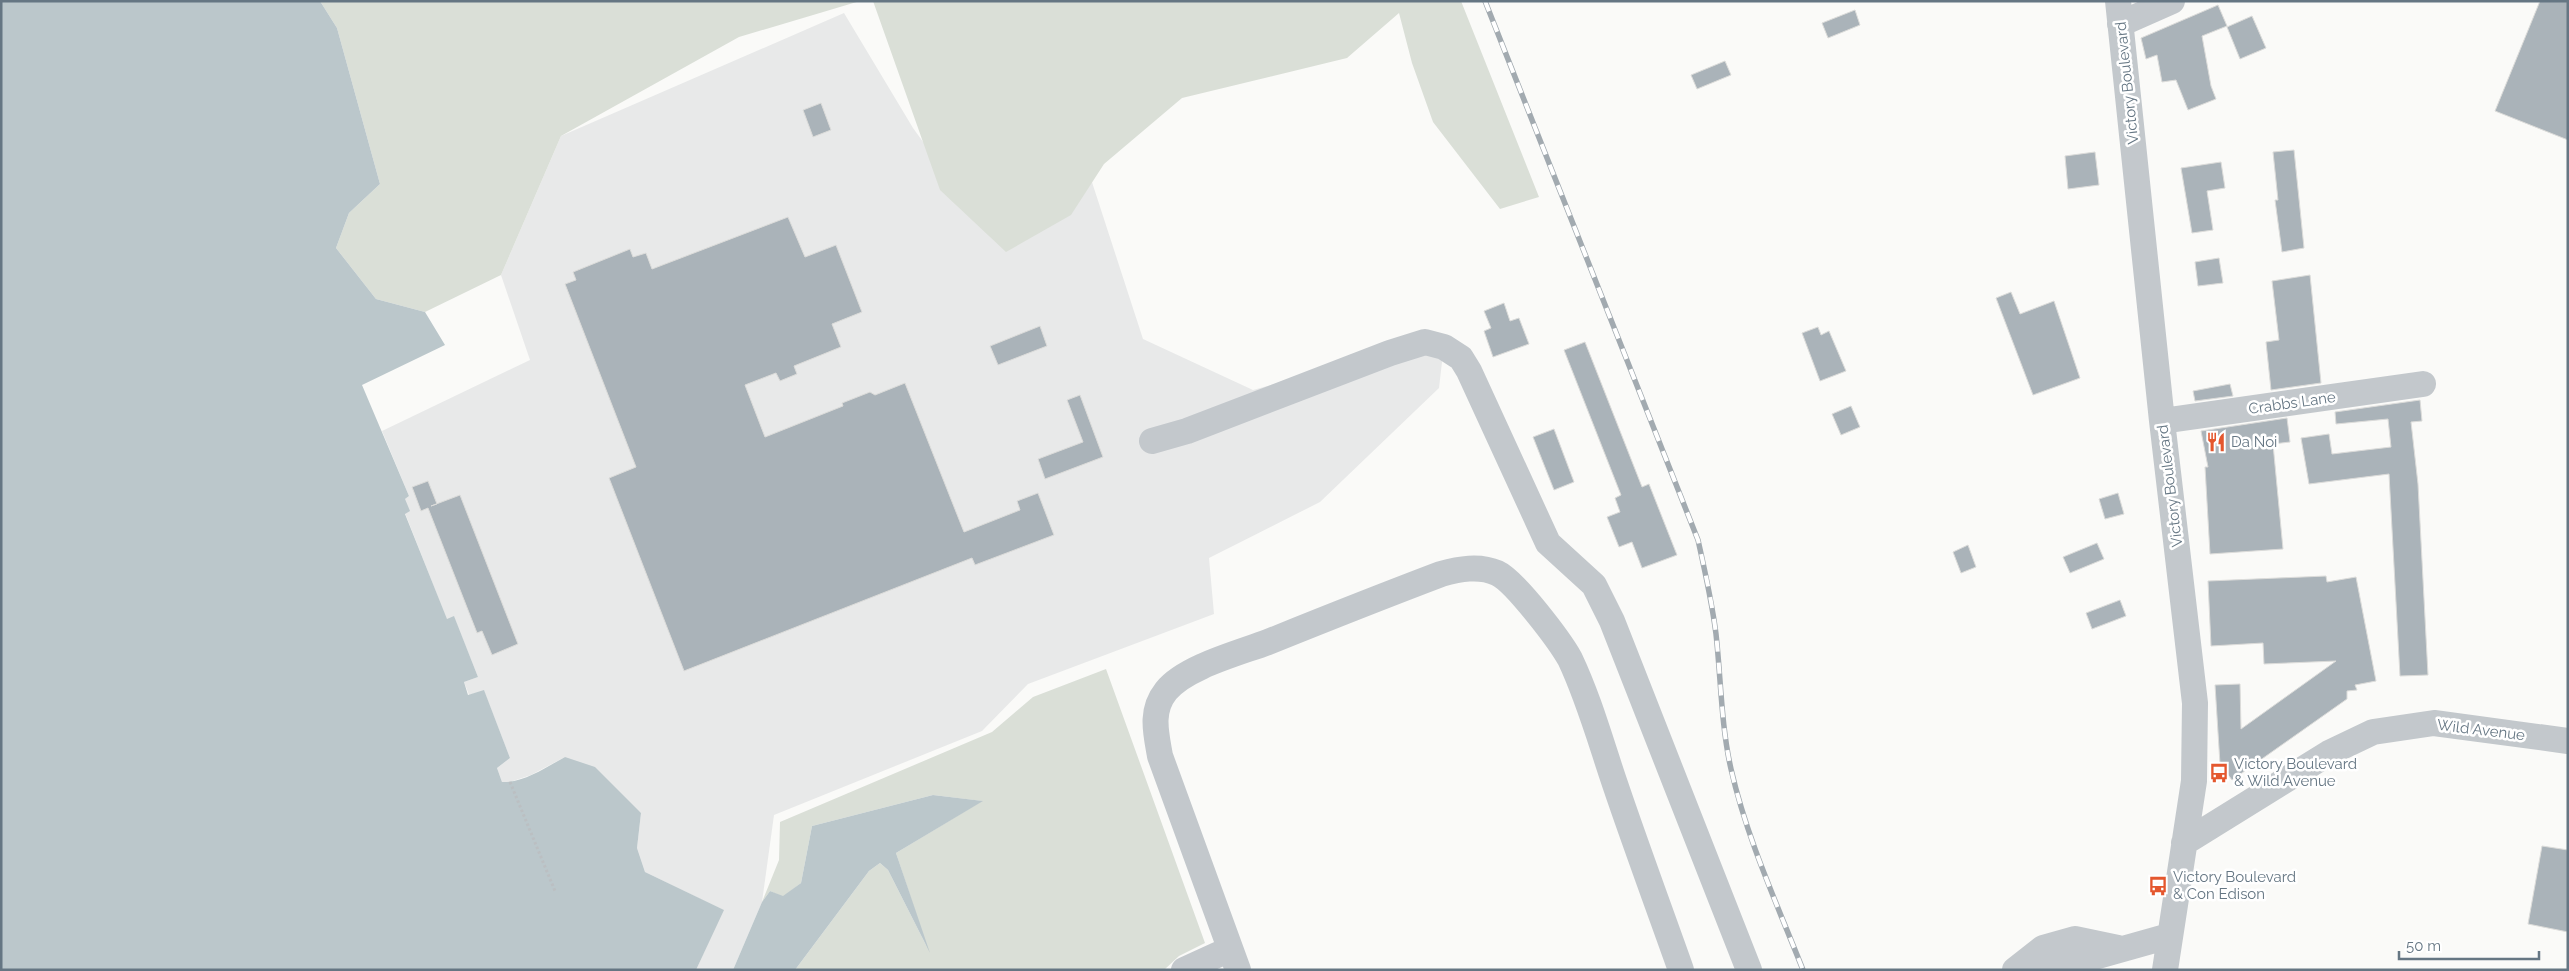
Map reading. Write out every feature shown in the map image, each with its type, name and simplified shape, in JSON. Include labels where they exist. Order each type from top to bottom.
[{"type":"street","points":[[2119,12],[2172,1]]},
{"type":"street","name":"Victory Boulevard","points":[[2119,12],[2162,421],[2195,704],[2195,763],[2165,970]]},
{"type":"street","points":[[1152,441],[1187,431],[1390,353],[1425,342],[1444,346],[1461,358],[1470,371],[1548,543],[1594,585],[1612,621],[1749,970]]},
{"type":"street","name":"Crabbs Lane","points":[[2162,421],[2423,384]]},
{"type":"street","points":[[1184,970],[1234,959],[1160,756],[1154,726],[1155,713],[1160,700],[1174,683],[1214,663],[1441,574],[1460,569],[1477,569],[1496,573],[1507,580],[1547,626],[1569,658],[1599,734],[1681,970]]},
{"type":"street","name":"Wild Avenue","points":[[2184,843],[2329,753],[2373,732],[2434,723],[2568,741]]},
{"type":"street","points":[[2048,970],[2169,936]]},
{"type":"street","points":[[2015,970],[2043,948],[2075,939],[2124,949]]},
{"type":"path","points":[[510,782],[555,891]]},
{"type":"shaded area","points":[[1,1],[320,1],[337,28],[380,184],[349,213],[336,248],[376,299],[425,312],[445,345],[362,385],[409,496],[405,499],[410,511],[405,514],[447,619],[454,616],[478,677],[464,682],[468,695],[484,690],[510,758],[497,768],[502,782],[510,782],[527,777],[565,757],[595,767],[641,813],[637,848],[645,872],[724,910],[696,970],[1,970]]},
{"type":"shaded area","points":[[320,1],[860,1],[739,37],[561,136],[501,275],[425,312],[376,299],[336,248],[349,213],[380,184],[337,28]]},
{"type":"shaded area","points":[[873,1],[1461,1],[1539,197],[1500,209],[1433,122],[1412,63],[1399,13],[1347,58],[1182,98],[1104,164],[1071,215],[1006,252],[940,190]]},
{"type":"shaded area","points":[[844,13],[913,128],[991,236],[1090,176],[1143,339],[1253,390],[1445,336],[1439,388],[1320,502],[1209,558],[1214,614],[1028,684],[982,731],[774,815],[762,902],[733,970],[696,970],[723,910],[645,872],[637,848],[641,813],[565,757],[531,775],[510,782],[502,782],[497,768],[510,758],[484,691],[469,695],[464,682],[478,677],[454,617],[447,620],[405,513],[405,499],[409,496],[382,431],[530,360],[501,275],[561,136]]},
{"type":"shaded area","points":[[1106,669],[1205,943],[1179,956],[1164,970],[795,970],[869,871],[880,863],[888,870],[927,947],[896,853],[982,801],[933,795],[812,826],[801,883],[783,897],[770,891],[762,902],[779,860],[780,822],[992,732],[1033,697]]},
{"type":"shaded area","points":[[933,795],[983,801],[896,853],[930,953],[888,870],[880,863],[869,871],[795,970],[733,970],[762,902],[770,891],[783,896],[801,883],[812,826]]},
{"type":"building","points":[[2540,1],[2568,1],[2568,140],[2495,111]]},
{"type":"building","points":[[2218,5],[2227,26],[2202,36],[2211,86],[2216,99],[2188,110],[2176,80],[2162,82],[2157,55],[2146,59],[2141,38]]},
{"type":"building","points":[[1855,10],[1860,25],[1828,38],[1822,23]]},
{"type":"building","points":[[2252,16],[2266,48],[2240,59],[2227,27]]},
{"type":"building","points":[[1725,61],[1731,75],[1697,89],[1691,75]]},
{"type":"building","points":[[821,103],[831,130],[813,137],[803,110]]},
{"type":"building","points":[[2294,150],[2304,248],[2282,252],[2275,200],[2278,200],[2273,152]]},
{"type":"building","points":[[2095,152],[2099,185],[2068,189],[2065,156]]},
{"type":"building","points":[[2221,162],[2225,188],[2207,191],[2213,230],[2192,233],[2181,168]]},
{"type":"building","points":[[788,217],[805,257],[836,245],[862,312],[832,324],[841,347],[794,366],[797,374],[780,381],[776,373],[745,385],[765,437],[843,406],[842,403],[870,392],[875,395],[905,383],[964,532],[1020,510],[1017,501],[1038,493],[1054,535],[975,565],[972,558],[684,671],[609,478],[636,467],[565,284],[576,280],[573,272],[630,249],[633,257],[646,253],[652,269]]},
{"type":"building","points":[[2219,258],[2223,283],[2198,286],[2195,262]]},
{"type":"building","points":[[2310,275],[2321,383],[2271,390],[2266,342],[2279,340],[2272,281]]},
{"type":"building","points":[[2011,292],[2020,314],[2054,301],[2080,378],[2033,395],[1996,298]]},
{"type":"building","points":[[1504,303],[1510,321],[1519,318],[1529,344],[1493,357],[1484,331],[1491,328],[1484,311]]},
{"type":"building","points":[[1040,326],[1047,346],[998,365],[990,346]]},
{"type":"building","points":[[1818,327],[1821,335],[1829,331],[1846,371],[1820,381],[1802,333]]},
{"type":"building","points":[[1585,342],[1642,487],[1649,484],[1677,555],[1642,568],[1632,542],[1619,547],[1607,517],[1620,512],[1615,498],[1621,495],[1564,350]]},
{"type":"building","points":[[2230,384],[2233,396],[2195,401],[2193,391]]},
{"type":"building","points":[[1080,395],[1103,457],[1045,479],[1038,459],[1083,442],[1067,400]]},
{"type":"building","points":[[2420,400],[2422,421],[2411,422],[2418,484],[2428,675],[2400,676],[2389,474],[2309,484],[2301,438],[2329,434],[2332,454],[2391,447],[2388,419],[2336,424],[2335,412]]},
{"type":"building","points":[[1851,406],[1860,427],[1841,435],[1832,414]]},
{"type":"building","points":[[2287,418],[2290,442],[2273,444],[2283,549],[2210,554],[2205,467],[2208,467],[2201,431]]},
{"type":"building","points":[[1554,429],[1574,482],[1554,490],[1533,437]]},
{"type":"building","points":[[428,481],[437,504],[460,495],[518,644],[492,655],[482,631],[477,633],[428,508],[421,511],[412,487]]},
{"type":"building","points":[[2118,493],[2124,514],[2105,519],[2099,499]]},
{"type":"building","points":[[2097,543],[2104,559],[2070,573],[2063,557]]},
{"type":"building","points":[[1968,545],[1976,567],[1961,573],[1953,552]]},
{"type":"building","points":[[2326,576],[2327,582],[2356,577],[2376,681],[2355,685],[2357,690],[2347,691],[2347,699],[2232,780],[2220,764],[2215,685],[2240,684],[2241,729],[2336,661],[2264,664],[2263,643],[2211,646],[2208,581]]},
{"type":"building","points":[[2120,600],[2126,616],[2092,629],[2086,613]]},
{"type":"building","points":[[2542,846],[2568,850],[2568,932],[2528,924]]},
{"type":"railway","points":[[1485,1],[1698,540],[1714,622],[1723,719],[1731,769],[1745,821],[1803,970]]},
{"type":"place","name":"Da Noi","points":[[2216,442]]},
{"type":"place","name":"Victory Boulevard & Wild Avenue","points":[[2219,773]]},
{"type":"place","name":"Victory Boulevard & Con Edison","points":[[2158,886]]}]
